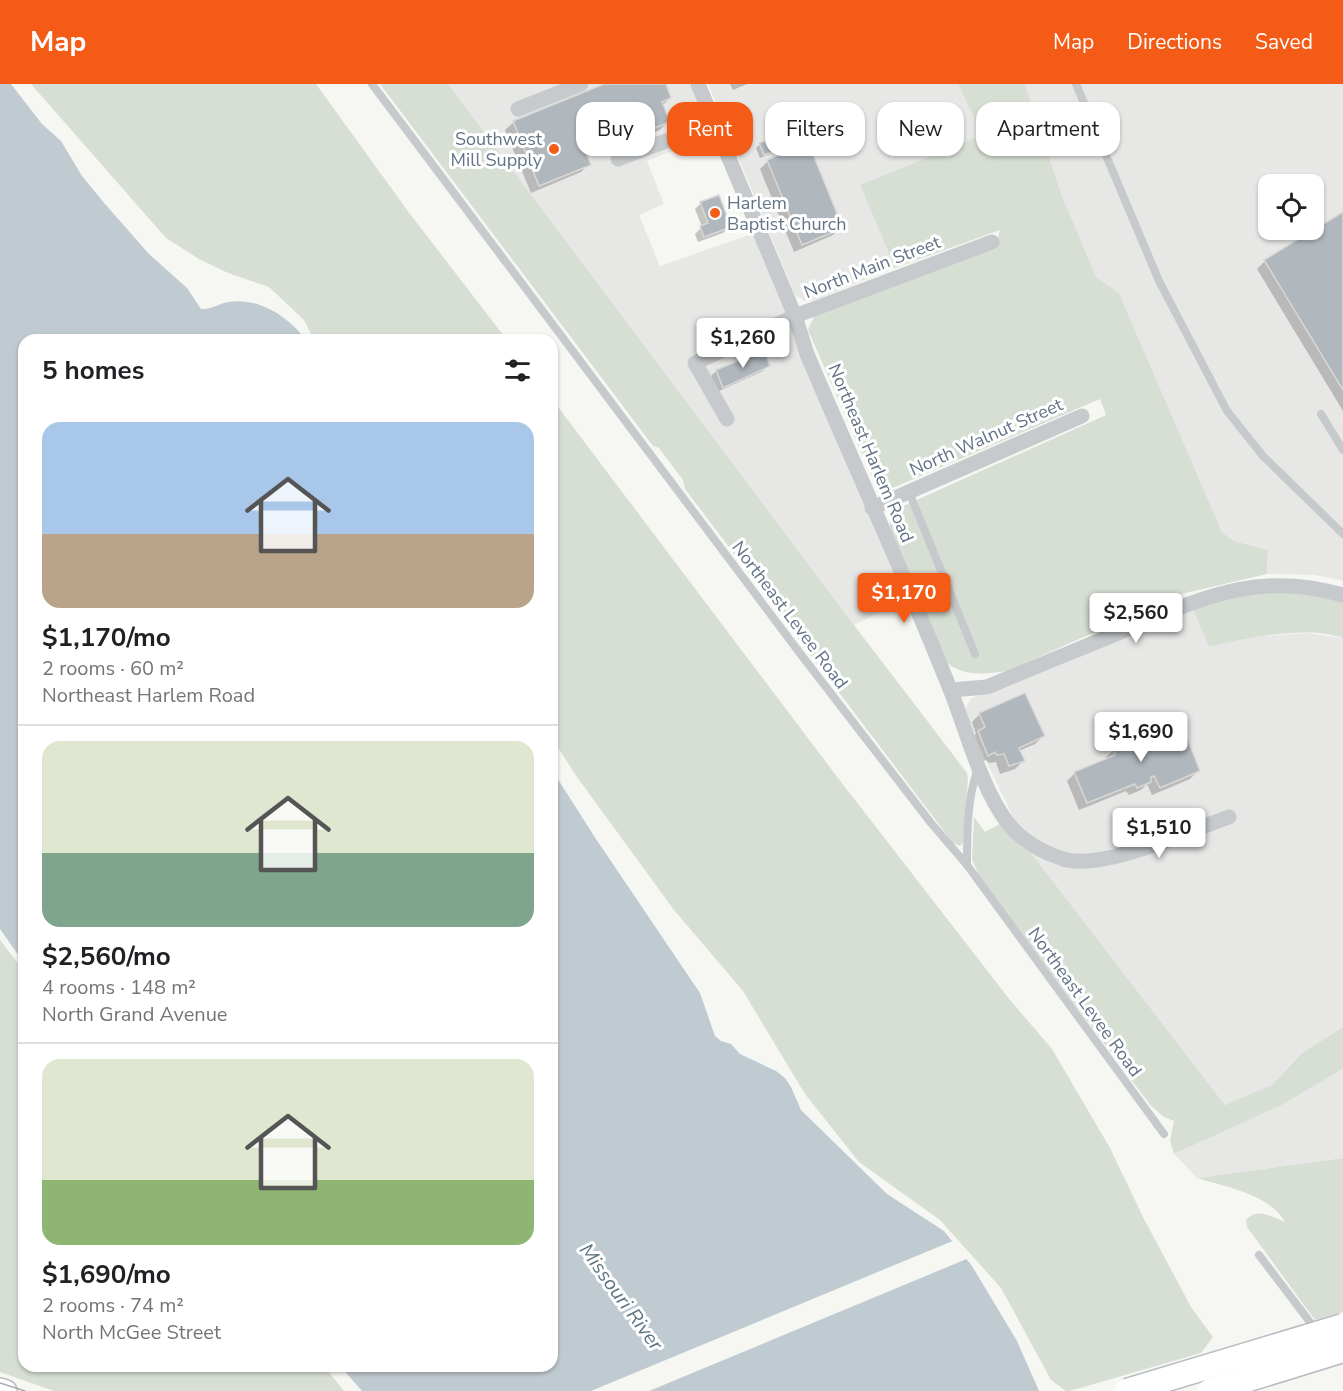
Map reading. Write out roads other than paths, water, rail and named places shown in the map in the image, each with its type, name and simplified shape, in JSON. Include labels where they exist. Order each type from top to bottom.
[{"type":"main road","points":[[1127,1391],[1343,1326]]},
{"type":"main road","points":[[1210,1391],[1336,1351]]},
{"type":"main road","points":[[0,1389],[6,1391]]},
{"type":"street","points":[[518,109],[581,84]]},
{"type":"street","name":"Northeast Harlem Road","points":[[698,84],[705,102]]},
{"type":"street","points":[[618,159],[667,141]]},
{"type":"street","name":"Northeast Harlem Road","points":[[728,156],[795,316],[807,354],[951,690],[979,767],[998,807],[1018,835],[1033,846],[1064,859],[1098,861],[1229,817]]},
{"type":"street","name":"North Main Street","points":[[727,418],[695,363],[795,316],[992,242]]},
{"type":"street","name":"North Walnut Street","points":[[872,508],[1082,417]]},
{"type":"street","points":[[951,690],[987,687],[1217,594],[1239,588],[1272,585],[1306,587],[1343,595]]},
{"type":"lane","name":"Northeast Levee Road","points":[[372,84],[802,656],[967,866],[1164,1134]]},
{"type":"lane","points":[[1076,84],[1159,281],[1227,411],[1263,456],[1343,534]]},
{"type":"lane","points":[[1321,414],[1343,450]]},
{"type":"lane","points":[[909,492],[975,654]]},
{"type":"lane","points":[[912,599],[947,586]]},
{"type":"lane","points":[[967,866],[967,836],[972,786],[979,767]]},
{"type":"lane","points":[[1259,1254],[1322,1337]]},
{"type":"water","points":[[0,84],[11,84],[42,124],[61,141],[82,176],[105,204],[149,254],[187,288],[201,309],[240,301],[251,303],[282,317],[301,334],[18,334],[18,954],[0,929]]},
{"type":"water","name":"Missouri River","points":[[558,779],[700,993],[715,1036],[731,1044],[740,1054],[776,1071],[785,1078],[801,1110],[887,1194],[944,1231],[972,1266],[1017,1341],[1039,1391],[362,1391],[345,1372],[558,1372]]},
{"type":"tram line","points":[[0,1383],[25,1391]]},
{"type":"place","name":"Southwest Mill Supply","points":[[554,149]]},
{"type":"place","name":"Harlem Baptist Church","points":[[715,213]]}]
